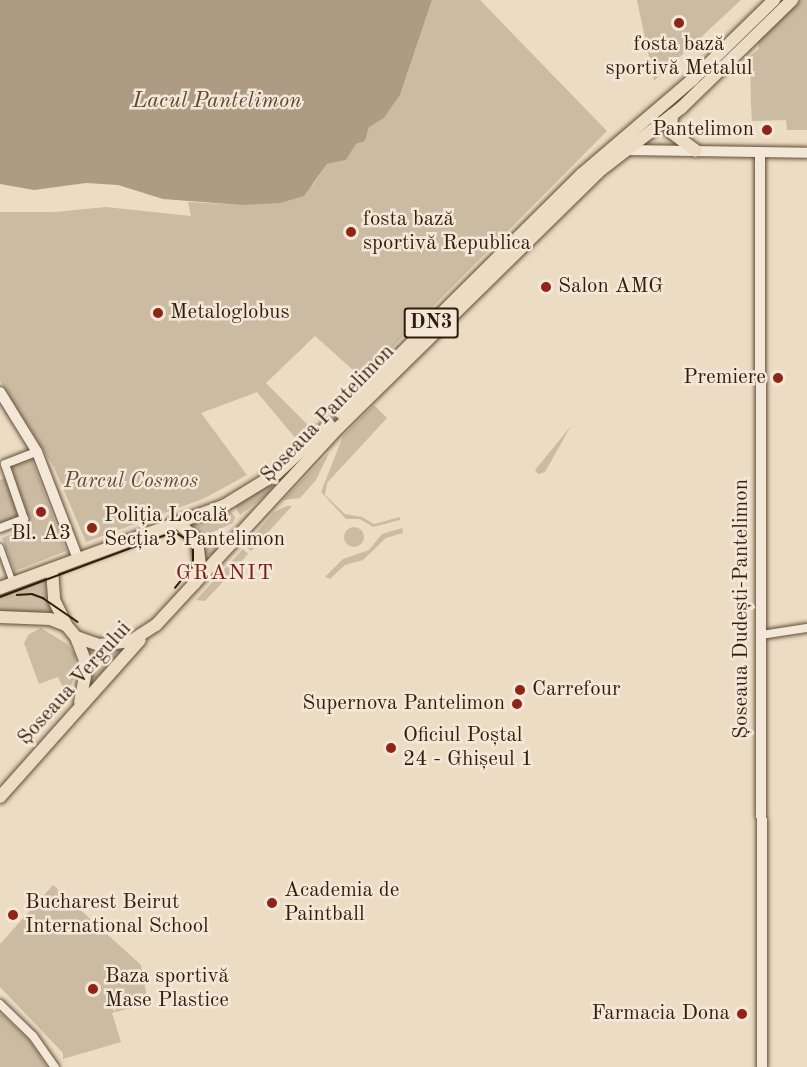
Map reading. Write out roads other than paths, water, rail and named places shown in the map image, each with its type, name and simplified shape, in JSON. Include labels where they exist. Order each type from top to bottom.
[{"type":"main road","name":"Șoseaua Pantelimon","points":[[0,588],[179,523],[252,490],[299,454],[606,152],[692,80],[774,0]]},
{"type":"main road","name":"Șoseaua Pantelimon","points":[[76,637],[99,645],[122,644],[156,625],[191,590],[339,427],[572,198],[626,150],[672,115],[792,0]]},
{"type":"main road","points":[[672,115],[671,132],[696,151]]},
{"type":"main road","points":[[606,152],[626,150],[627,135]]},
{"type":"main road","points":[[179,523],[196,544],[199,570],[191,590]]},
{"type":"main road","points":[[52,569],[54,600],[66,625],[76,637],[87,666],[77,708]]},
{"type":"main road","points":[[0,617],[42,618],[66,625]]},
{"type":"main road","name":"Șoseaua Vergului","points":[[0,797],[77,708],[156,625]]},
{"type":"street","points":[[626,150],[807,153]]},
{"type":"street","name":"Șoseaua Dudești-Pantelimon","points":[[760,152],[762,1067]]},
{"type":"street","points":[[1,395],[37,452],[78,559]]},
{"type":"street","points":[[0,528],[24,519],[5,464],[37,452]]},
{"type":"street","points":[[0,548],[13,583]]},
{"type":"street","points":[[761,635],[807,628]]},
{"type":"street","points":[[0,1004],[33,1036],[55,1067]]},
{"type":"water","name":"Lacul Pantelimon","points":[[0,0],[432,0],[400,95],[384,118],[369,127],[365,141],[356,144],[346,160],[327,164],[304,196],[280,203],[242,205],[163,199],[118,185],[86,183],[34,190],[0,184]]},
{"type":"tram line","points":[[0,597],[166,535],[178,534],[189,541]]},
{"type":"tram line","points":[[175,588],[193,566],[193,550]]},
{"type":"tram line","points":[[17,595],[32,594],[43,598],[78,622]]},
{"type":"place","name":"fosta bază sportivă Metalul","points":[[679,23]]},
{"type":"place","name":"Pantelimon","points":[[767,130]]},
{"type":"place","name":"fosta bază sportivă Republica","points":[[351,232]]},
{"type":"place","name":"Salon AMG","points":[[546,287]]},
{"type":"place","name":"Metaloglobus","points":[[158,313]]},
{"type":"place","name":"Premiere","points":[[778,378]]},
{"type":"place","name":"Bl. A3","points":[[41,512]]},
{"type":"place","name":"Poliția Locală Secția 3 Pantelimon","points":[[92,528]]},
{"type":"place","name":"Carrefour","points":[[520,690]]},
{"type":"place","name":"Supernova Pantelimon","points":[[517,704]]},
{"type":"place","name":"Oficiul Poștal 24 - Ghișeul 1","points":[[391,748]]},
{"type":"place","name":"Academia de Paintball","points":[[272,903]]},
{"type":"place","name":"Bucharest Beirut International School","points":[[13,915]]},
{"type":"place","name":"Baza sportivă Mase Plastice","points":[[93,989]]},
{"type":"place","name":"Farmacia Dona","points":[[742,1014]]},
{"type":"district","name":"GRANIT","points":[[225,574]]},
{"type":"park label","name":"Parcul Cosmos","points":[[131,482]]}]
